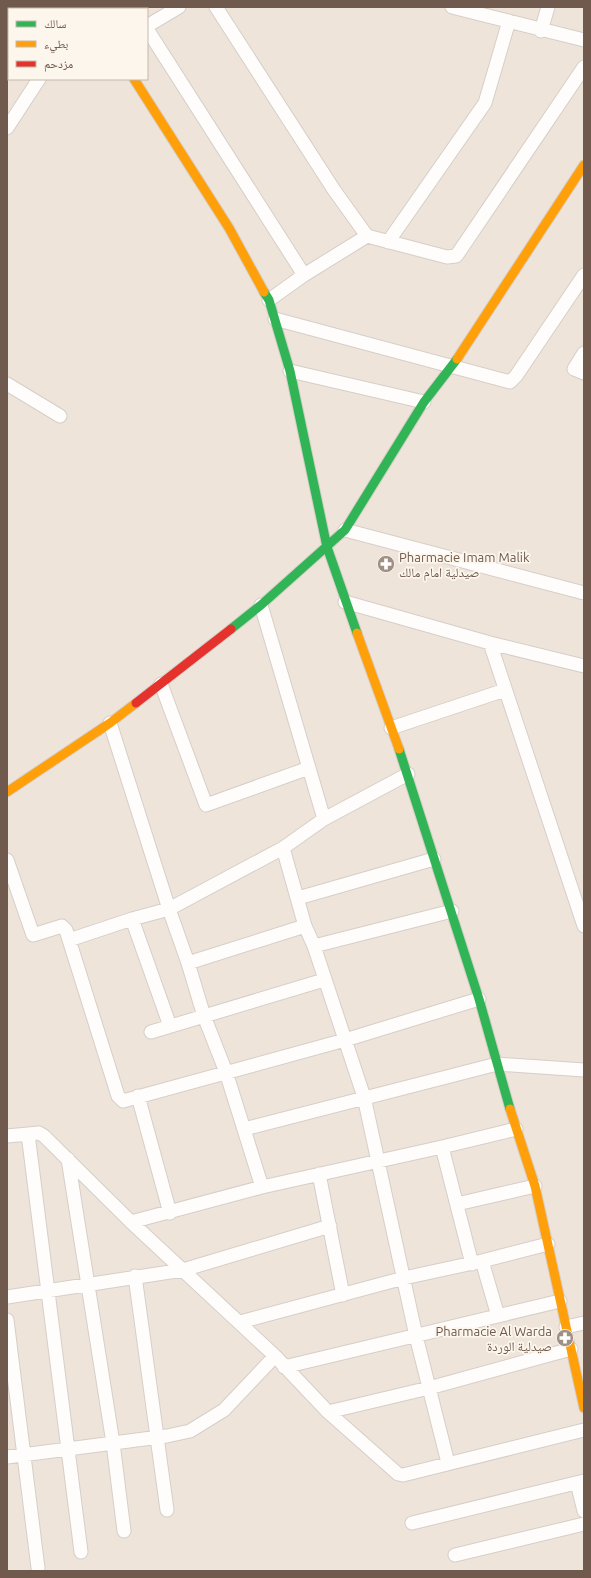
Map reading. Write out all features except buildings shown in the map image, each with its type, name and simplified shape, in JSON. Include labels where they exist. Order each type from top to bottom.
[{"type":"street","points":[[148,25],[179,7]]},
{"type":"street","points":[[216,7],[334,190],[367,236],[447,257],[456,256],[584,67]]},
{"type":"street","points":[[452,7],[509,21],[541,31],[584,40]]},
{"type":"street","points":[[541,31],[548,7]]},
{"type":"street","points":[[388,242],[485,103],[509,21]]},
{"type":"street","points":[[148,31],[304,275]]},
{"type":"street","points":[[7,128],[38,80]]},
{"type":"street","points":[[135,80],[229,228],[269,300],[290,371],[327,547],[345,602],[408,774],[480,999],[516,1129],[535,1186],[584,1408]]},
{"type":"street","points":[[7,792],[110,723],[161,684],[261,605],[345,530],[424,402],[453,365],[580,178],[584,165]]},
{"type":"street","points":[[269,300],[304,275],[367,236]]},
{"type":"street","points":[[275,319],[453,365],[505,382],[513,380],[584,275]]},
{"type":"street","points":[[584,354],[574,369],[584,373]]},
{"type":"street","points":[[290,371],[424,402]]},
{"type":"street","points":[[7,384],[60,416]]},
{"type":"street","points":[[345,530],[584,593]]},
{"type":"street","points":[[345,602],[490,643],[584,666]]},
{"type":"street","points":[[261,605],[324,819]]},
{"type":"street","points":[[490,643],[584,926]]},
{"type":"street","points":[[161,684],[206,805],[309,768]]},
{"type":"street","points":[[392,728],[505,690]]},
{"type":"street","points":[[110,723],[168,909],[188,963],[204,1016],[226,1072],[262,1187]]},
{"type":"street","points":[[69,940],[132,918],[168,909],[283,848],[324,819],[408,774]]},
{"type":"street","points":[[283,848],[305,926],[314,946],[364,1098],[416,1336],[448,1463]]},
{"type":"street","points":[[298,898],[434,859]]},
{"type":"street","points":[[7,860],[33,935],[62,926],[66,930],[118,1096],[123,1101],[345,1040],[480,999]]},
{"type":"street","points":[[314,946],[452,911]]},
{"type":"street","points":[[132,918],[170,1026]]},
{"type":"street","points":[[188,963],[305,926]]},
{"type":"street","points":[[151,1032],[324,980]]},
{"type":"street","points":[[244,1130],[497,1064],[584,1070]]},
{"type":"street","points":[[138,1096],[170,1213]]},
{"type":"street","points":[[131,1222],[170,1213],[262,1187],[379,1162],[516,1129]]},
{"type":"street","points":[[28,1134],[81,1552]]},
{"type":"street","points":[[7,1136],[42,1134],[131,1222],[275,1356],[328,1412],[398,1474],[403,1475],[584,1430]]},
{"type":"street","points":[[442,1147],[457,1204],[498,1316]]},
{"type":"street","points":[[68,1159],[113,1443],[124,1531]]},
{"type":"street","points":[[319,1174],[344,1295]]},
{"type":"street","points":[[457,1204],[535,1186]]},
{"type":"street","points":[[7,1297],[88,1283],[183,1270],[330,1226]]},
{"type":"street","points":[[240,1322],[404,1278],[477,1262],[548,1244]]},
{"type":"street","points":[[135,1276],[167,1510]]},
{"type":"street","points":[[284,1367],[560,1301]]},
{"type":"street","points":[[7,1320],[38,1568]]},
{"type":"street","points":[[566,1327],[584,1323]]},
{"type":"street","points":[[328,1412],[429,1388],[571,1349]]},
{"type":"street","points":[[7,1458],[190,1431],[224,1410],[275,1356]]},
{"type":"street","points":[[412,1523],[581,1482],[584,1511]]},
{"type":"street","points":[[455,1555],[584,1524]]},
{"type":"shaded area","points":[[7,7],[584,7],[584,1571],[7,1571]]},
{"type":"traffic: fast","points":[[264,292],[269,300],[290,371],[327,547],[357,633]]},
{"type":"traffic: fast","points":[[231,629],[261,605],[345,530],[424,402],[457,359]]},
{"type":"traffic: fast","points":[[399,749],[479,999],[510,1109]]},
{"type":"traffic: slow","points":[[135,80],[229,228],[264,292]]},
{"type":"traffic: slow","points":[[457,359],[584,165]]},
{"type":"traffic: slow","points":[[357,633],[399,749]]},
{"type":"traffic: slow","points":[[7,792],[110,723],[136,703]]},
{"type":"traffic: slow","points":[[510,1109],[535,1186],[584,1408]]},
{"type":"traffic: jam","points":[[136,703],[231,629]]},
{"type":"place","name":"Pharmacie Imam Malik صيدلية امام مالك","points":[[386,564]]},
{"type":"place","name":"Pharmacie Al Warda صيدلية الوردة","points":[[565,1338]]}]
